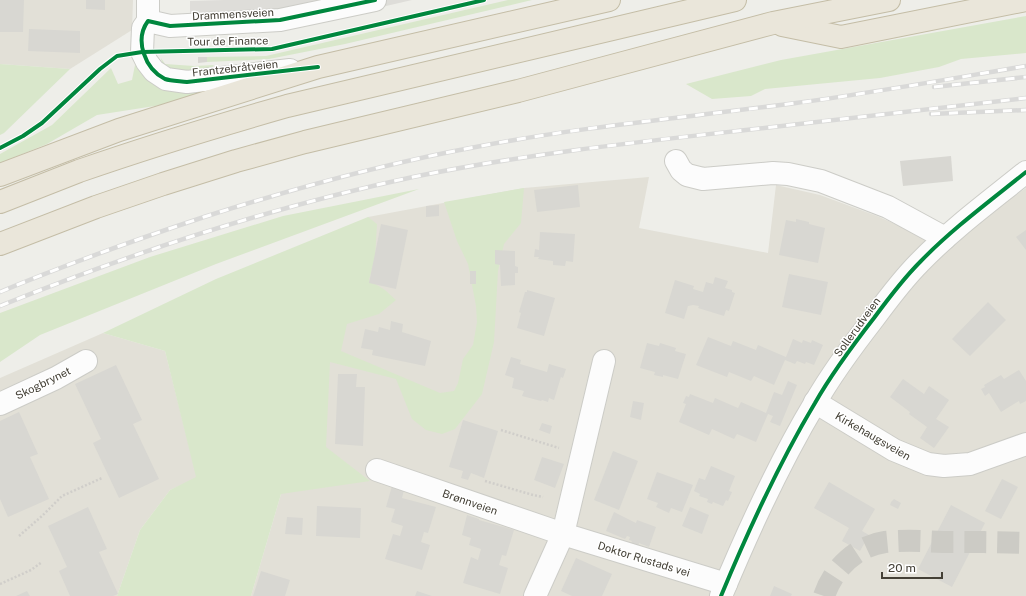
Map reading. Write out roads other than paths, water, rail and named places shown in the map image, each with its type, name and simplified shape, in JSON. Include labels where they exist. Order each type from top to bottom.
[{"type":"highway","points":[[0,175],[119,130],[318,67],[609,0]]},
{"type":"highway","points":[[0,202],[141,150],[287,106],[735,0]]},
{"type":"highway","points":[[0,244],[96,207],[163,184],[236,162],[321,139],[526,89],[773,23],[889,0]]},
{"type":"highway","points":[[773,23],[841,38],[1026,0]]},
{"type":"street","points":[[148,0],[148,21]]},
{"type":"street","name":"Drammensveien","points":[[148,21],[170,26],[280,20],[375,0]]},
{"type":"street","name":"Frantzebråtveien","points":[[148,21],[142,28],[142,52],[154,71],[166,79],[187,82],[318,67]]},
{"type":"street","points":[[676,161],[681,170],[687,175],[699,178],[773,173],[788,174],[821,181],[888,207],[946,238]]},
{"type":"street","name":"Sollerudveien","points":[[723,590],[770,488],[815,402],[857,340],[909,273],[946,238],[1026,172]]},
{"type":"street","name":"Skogbrynet","points":[[0,404],[56,378],[86,361]]},
{"type":"street","points":[[535,596],[563,534],[604,361]]},
{"type":"street","name":"Kirkehaugsveien","points":[[815,402],[894,450],[928,464],[944,466],[970,464],[1026,444]]},
{"type":"street","name":"Brønnveien","points":[[377,470],[563,534]]},
{"type":"street","name":"Doktor Rustads vei","points":[[563,534],[723,590]]},
{"type":"tunnel","points":[[824,596],[833,577],[847,560],[864,548],[874,544],[907,541],[1026,543]]},
{"type":"railway","points":[[0,292],[152,234],[204,217],[307,186],[411,160],[520,139],[638,122],[825,99],[1026,66]]},
{"type":"railway","points":[[934,87],[1026,77]]},
{"type":"railway","points":[[0,306],[101,267],[204,232],[308,202],[413,177],[494,162],[575,150],[1026,98]]},
{"type":"railway","points":[[931,114],[1026,110]]}]
